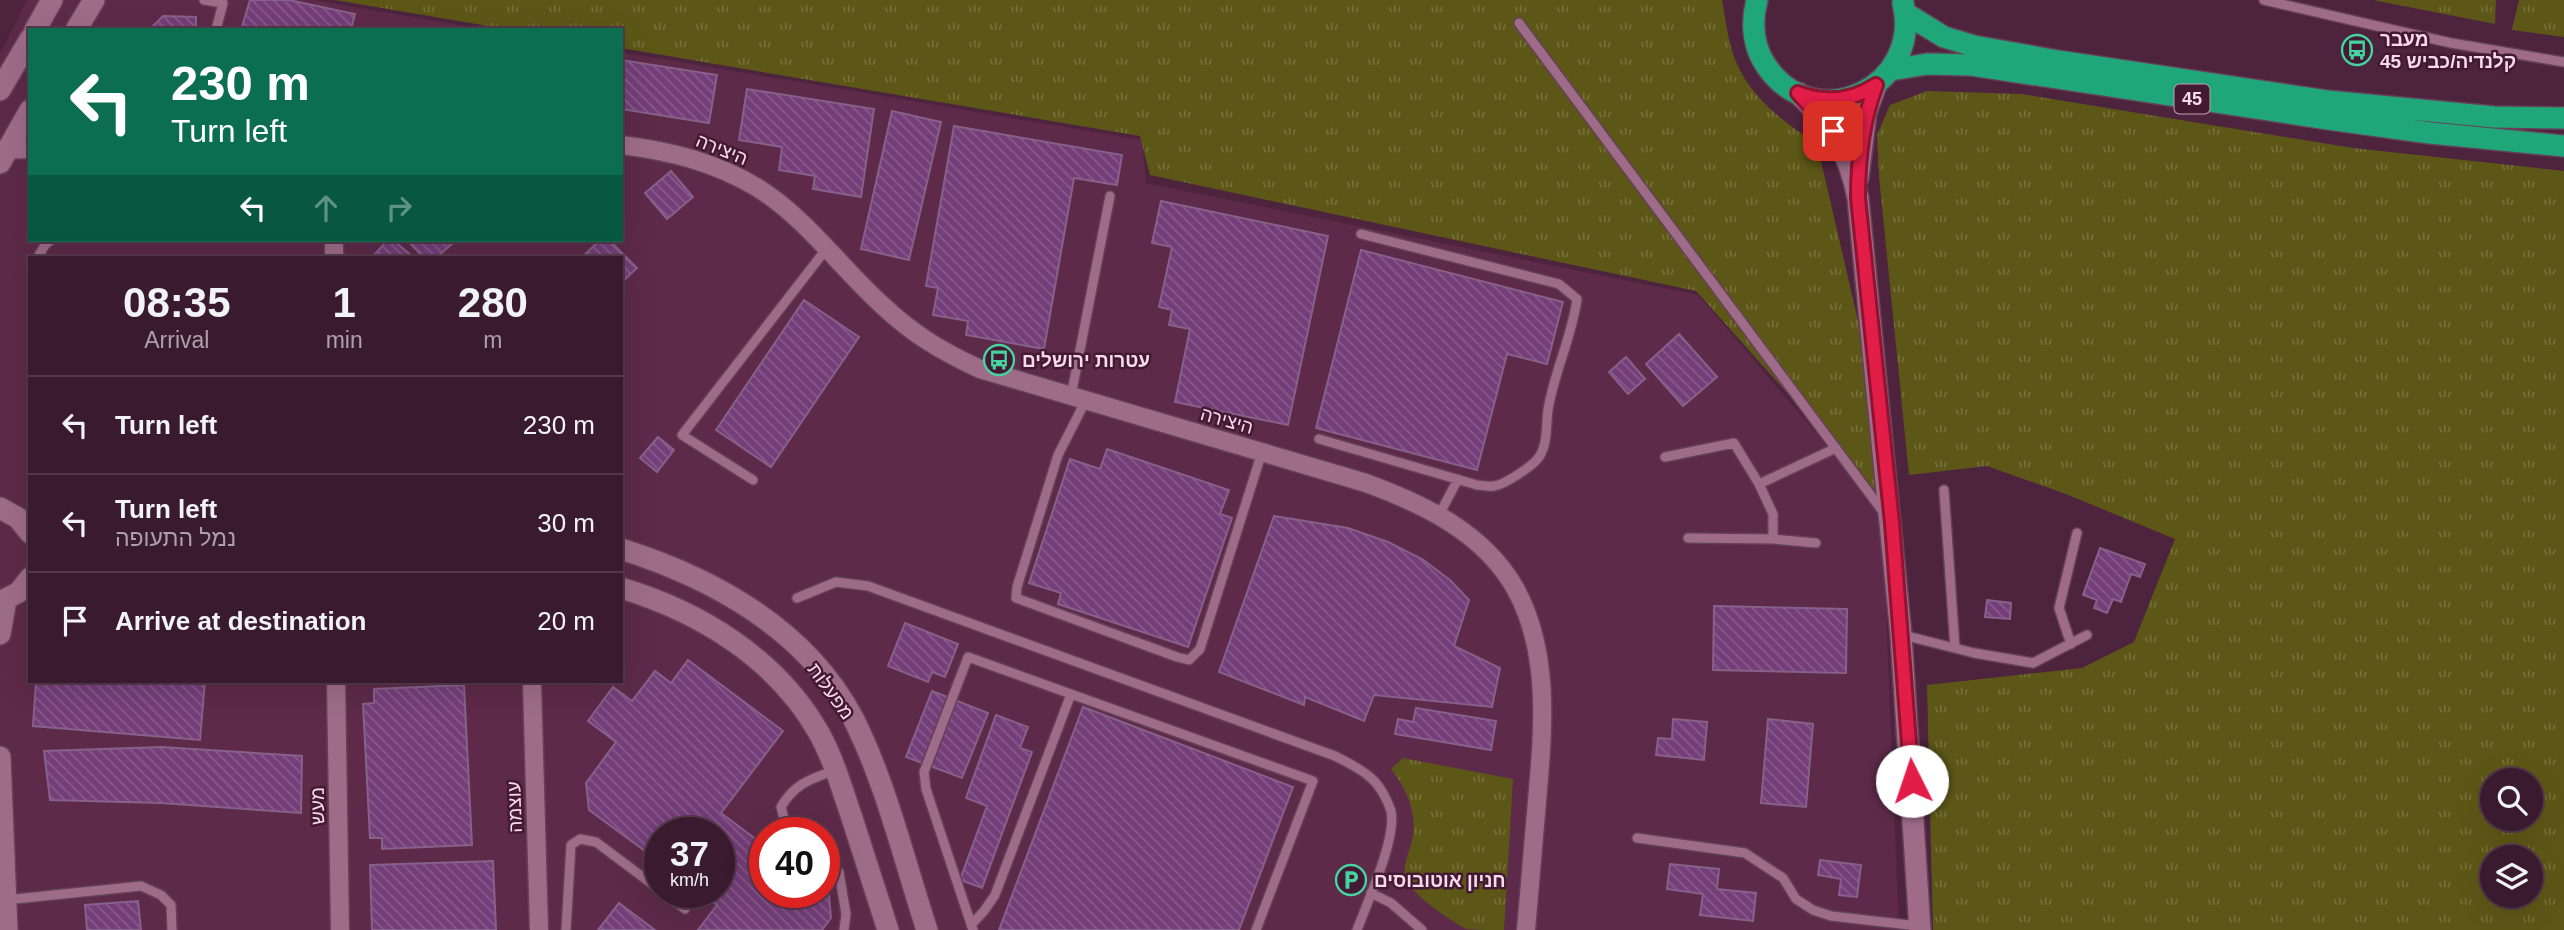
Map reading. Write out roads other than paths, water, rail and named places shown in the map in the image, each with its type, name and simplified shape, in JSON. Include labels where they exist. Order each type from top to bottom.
[{"type":"highway","name":"45","points":[[1758,0],[1754,31],[1759,53],[1779,80],[1798,93],[1817,99],[1838,100],[1858,94],[1883,77],[1927,64],[1971,65],[2430,133],[2494,127]]},
{"type":"highway","name":"45","points":[[1883,77],[1904,43],[1905,4]]},
{"type":"highway","name":"45","points":[[1905,4],[1944,37],[1974,46],[2494,127]]},
{"type":"highway","points":[[2494,127],[2564,118]]},
{"type":"highway","points":[[2494,127],[2564,146]]},
{"type":"street","points":[[36,28],[52,0]]},
{"type":"street","points":[[77,28],[93,0]]},
{"type":"street","points":[[0,90],[28,42]]},
{"type":"street","points":[[1883,77],[1864,125],[1858,198],[1892,523],[1919,928]]},
{"type":"street","points":[[1798,93],[1833,131],[1850,167],[1858,198]]},
{"type":"street","points":[[3,154],[28,113]]},
{"type":"street","name":"היצירה","points":[[623,145],[663,150],[698,160],[758,188],[786,209],[881,305],[936,348],[980,369],[1366,483],[1406,497],[1439,515],[1467,535],[1494,559],[1515,589],[1531,628],[1539,664],[1542,707],[1540,768],[1526,930]]},
{"type":"street","points":[[3,154],[28,149]]},
{"type":"street","points":[[3,504],[28,529]]},
{"type":"street","name":"מפעלות","points":[[623,550],[696,577],[736,598],[774,625],[828,681],[851,716],[871,756],[927,930]]},
{"type":"street","name":"מפעלות","points":[[623,589],[680,610],[716,630],[751,654],[799,703],[819,734],[836,770],[888,930]]},
{"type":"street","points":[[0,634],[17,592]]},
{"type":"street","name":"מעש","points":[[336,683],[340,930]]},
{"type":"street","name":"עוצמה","points":[[532,683],[539,930]]},
{"type":"street","points":[[0,757],[6,930]]},
{"type":"lane","points":[[204,0],[223,3],[217,28]]},
{"type":"lane","points":[[2264,0],[2451,43],[2564,62]]},
{"type":"lane","points":[[1519,23],[1892,523]]},
{"type":"lane","points":[[1110,196],[1079,398],[1058,455],[1017,587],[1016,598],[1189,660],[1200,649],[1262,452]]},
{"type":"lane","points":[[1319,439],[1478,485],[1495,486],[1520,474],[1539,457],[1558,369],[1574,320],[1577,299],[1559,284],[1361,234]]},
{"type":"lane","points":[[38,256],[49,242]]},
{"type":"lane","points":[[752,481],[682,435],[827,248]]},
{"type":"lane","points":[[1665,457],[1734,443],[1773,513],[1773,539]]},
{"type":"lane","points":[[1759,484],[1836,448]]},
{"type":"lane","points":[[1439,515],[1458,479]]},
{"type":"lane","points":[[1944,489],[1955,648]]},
{"type":"lane","points":[[2071,644],[2059,608],[2077,533]]},
{"type":"lane","points":[[1688,538],[1773,539],[1816,543]]},
{"type":"lane","points":[[797,598],[836,582],[868,586],[1335,756],[1373,780],[1391,813],[1390,836],[1357,930]]},
{"type":"lane","points":[[1901,635],[2006,660],[2033,663],[2087,635]]},
{"type":"lane","points":[[972,927],[926,789],[924,772],[968,657],[1313,781],[1256,930]]},
{"type":"lane","points":[[972,927],[995,895],[1071,695]]},
{"type":"lane","points":[[784,817],[781,807],[790,792],[811,779],[836,770]]},
{"type":"lane","points":[[1637,838],[1745,853],[1783,878],[1796,898],[1813,910],[1831,916],[1919,928]]},
{"type":"lane","points":[[566,930],[571,845],[580,839],[596,842],[644,878]]},
{"type":"lane","points":[[840,878],[846,914],[844,930]]},
{"type":"lane","points":[[5,900],[141,886],[161,895],[171,905],[172,930]]},
{"type":"lane","points":[[1371,893],[1391,903],[1422,930]]},
{"type":"place","name":"מעבר קלנדיה/כביש 45","points":[[2357,50]]},
{"type":"place","name":"עטרות ירושלים","points":[[999,360]]},
{"type":"place","name":"חניון אוטובוסים","points":[[1351,880]]}]
